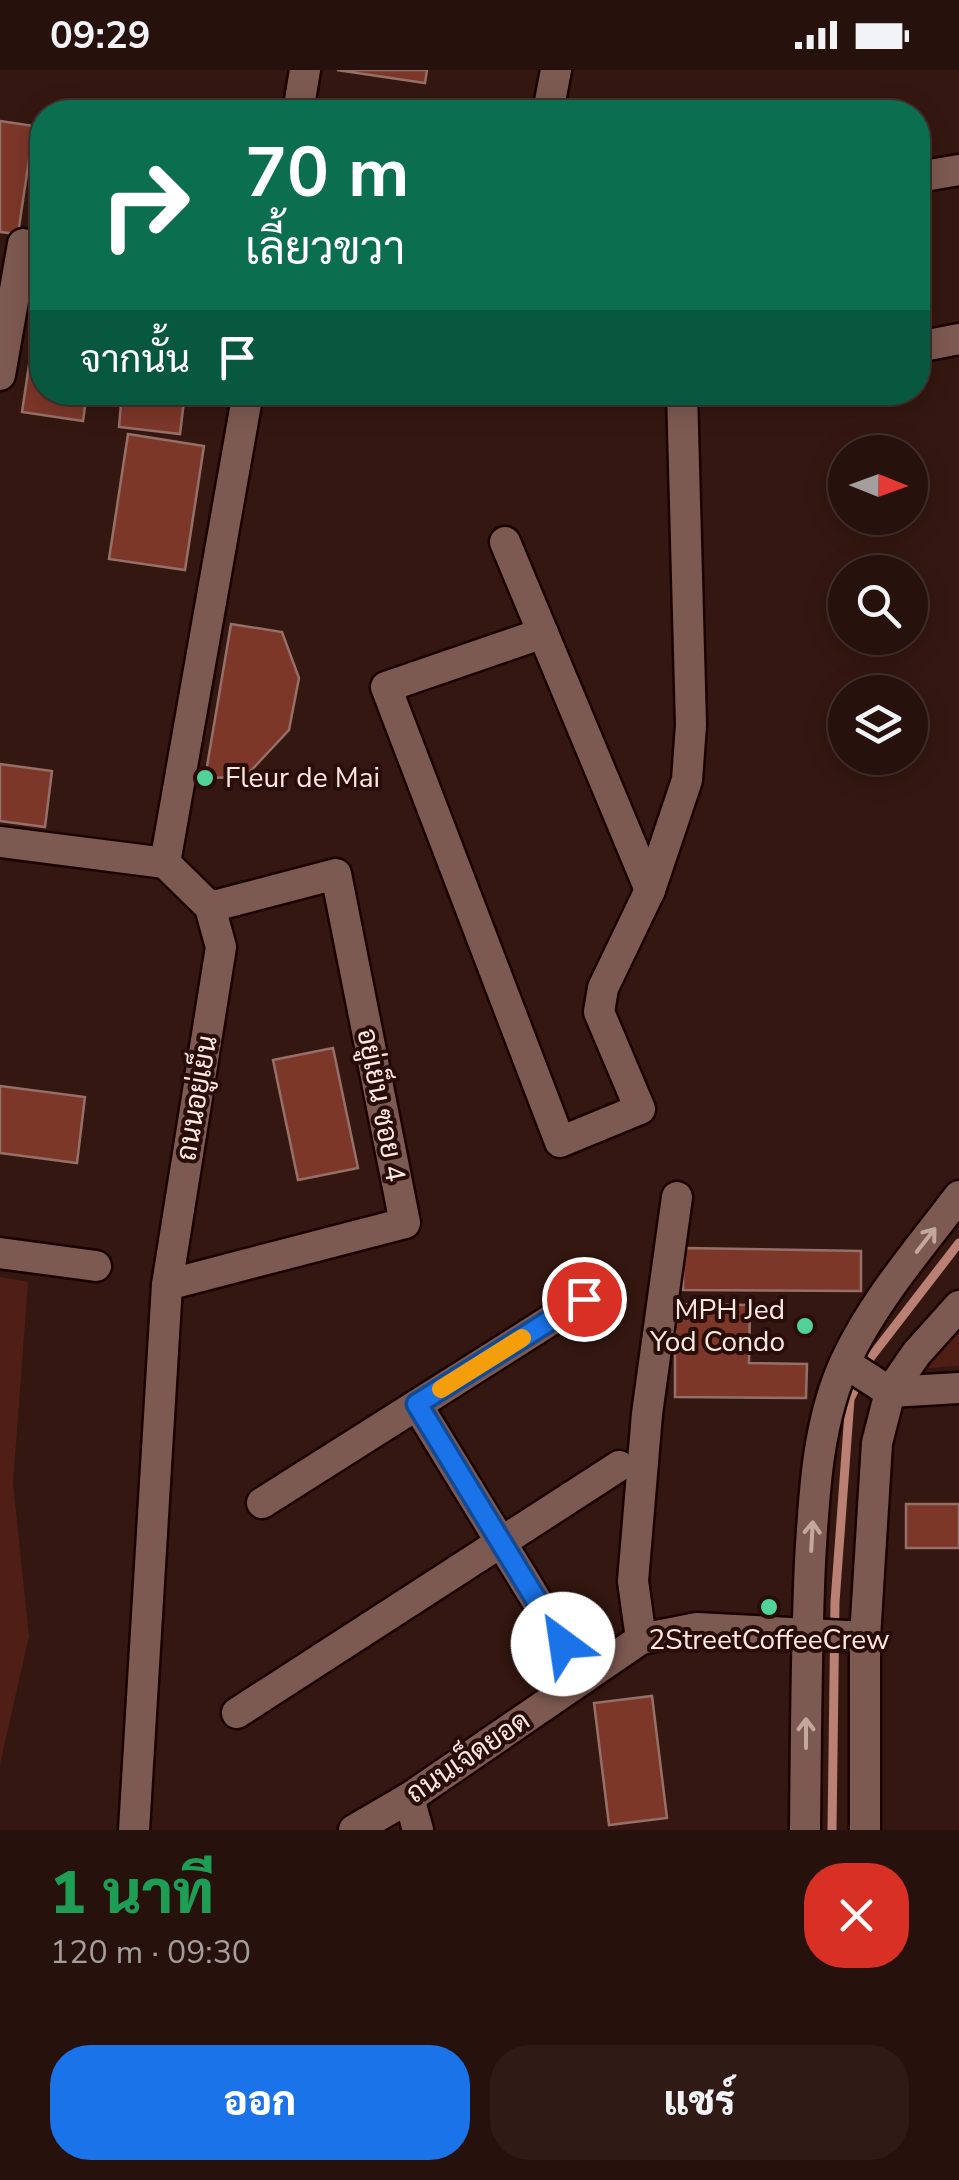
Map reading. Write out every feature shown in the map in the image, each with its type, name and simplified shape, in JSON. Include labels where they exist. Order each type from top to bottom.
[{"type":"street","points":[[300,100],[306,70]]},
{"type":"street","points":[[550,100],[556,70]]},
{"type":"street","points":[[930,175],[959,170]]},
{"type":"street","points":[[0,374],[4,322],[22,244]]},
{"type":"street","points":[[930,345],[959,339]]},
{"type":"street","points":[[165,864],[246,405]]},
{"type":"street","points":[[543,633],[386,686],[560,1142],[640,1110],[600,1012],[603,988],[650,890],[687,780],[692,726],[682,405]]},
{"type":"street","points":[[505,542],[650,890]]},
{"type":"street","points":[[0,842],[165,864],[210,907]]},
{"type":"street","name":"อยู่เย็น ซอย 4","points":[[167,1285],[404,1222],[336,874],[210,907]]},
{"type":"street","name":"ถนนอยู่เย็น","points":[[134,1830],[167,1285],[221,947],[210,907]]},
{"type":"street","points":[[805,1830],[807,1633],[814,1501],[826,1420],[845,1363],[876,1305],[959,1196]]},
{"type":"street","points":[[641,1639],[633,1580],[646,1414],[677,1197]]},
{"type":"street","points":[[0,1253],[96,1266]]},
{"type":"street","points":[[262,1504],[584,1299]]},
{"type":"street","points":[[865,1830],[865,1636],[877,1444],[890,1392],[916,1354],[959,1306]]},
{"type":"street","points":[[845,1363],[890,1392],[959,1388]]},
{"type":"street","points":[[417,1404],[584,1678]]},
{"type":"street","points":[[237,1713],[619,1466]]},
{"type":"street","name":"ถนนเจ็ดยอด","points":[[354,1830],[409,1798],[641,1639],[697,1628],[865,1636]]},
{"type":"street","points":[[409,1798],[418,1830]]},
{"type":"shaded area","points":[[0,1277],[28,1282],[13,1483],[29,1636],[0,1764]]},
{"type":"shaded area","points":[[959,1326],[959,1366],[928,1368]]},
{"type":"building","points":[[337,70],[427,70],[425,83]]},
{"type":"building","points":[[0,121],[30,125],[30,153],[18,234],[0,232]]},
{"type":"building","points":[[30,358],[30,405],[85,405],[83,421],[22,412]]},
{"type":"building","points":[[121,405],[183,405],[180,434],[119,427]]},
{"type":"building","points":[[128,434],[204,446],[185,570],[109,559]]},
{"type":"building","points":[[231,624],[282,632],[299,678],[289,730],[245,777],[205,778]]},
{"type":"building","points":[[0,764],[52,771],[45,827],[0,821]]},
{"type":"building","points":[[333,1048],[358,1168],[298,1180],[273,1060]]},
{"type":"building","points":[[0,1086],[85,1097],[77,1163],[0,1153]]},
{"type":"building","points":[[683,1248],[861,1251],[861,1291],[683,1290]]},
{"type":"building","points":[[675,1304],[750,1305],[749,1363],[807,1364],[806,1398],[675,1397]]},
{"type":"building","points":[[906,1504],[959,1504],[959,1548],[906,1548]]},
{"type":"building","points":[[652,1696],[667,1818],[609,1825],[594,1703]]},
{"type":"waterway","points":[[832,1830],[835,1602],[850,1399],[871,1357],[959,1243]]},
{"type":"slow traffic","points":[[441,1389],[522,1338]]},
{"type":"place","name":"Fleur de Mai","points":[[205,778]]},
{"type":"place","name":"MPH Jed Yod Condo","points":[[805,1326]]},
{"type":"place","name":"2StreetCoffeeCrew","points":[[769,1607]]},
{"type":"route","points":[[563,1644],[417,1404],[584,1299]]}]
